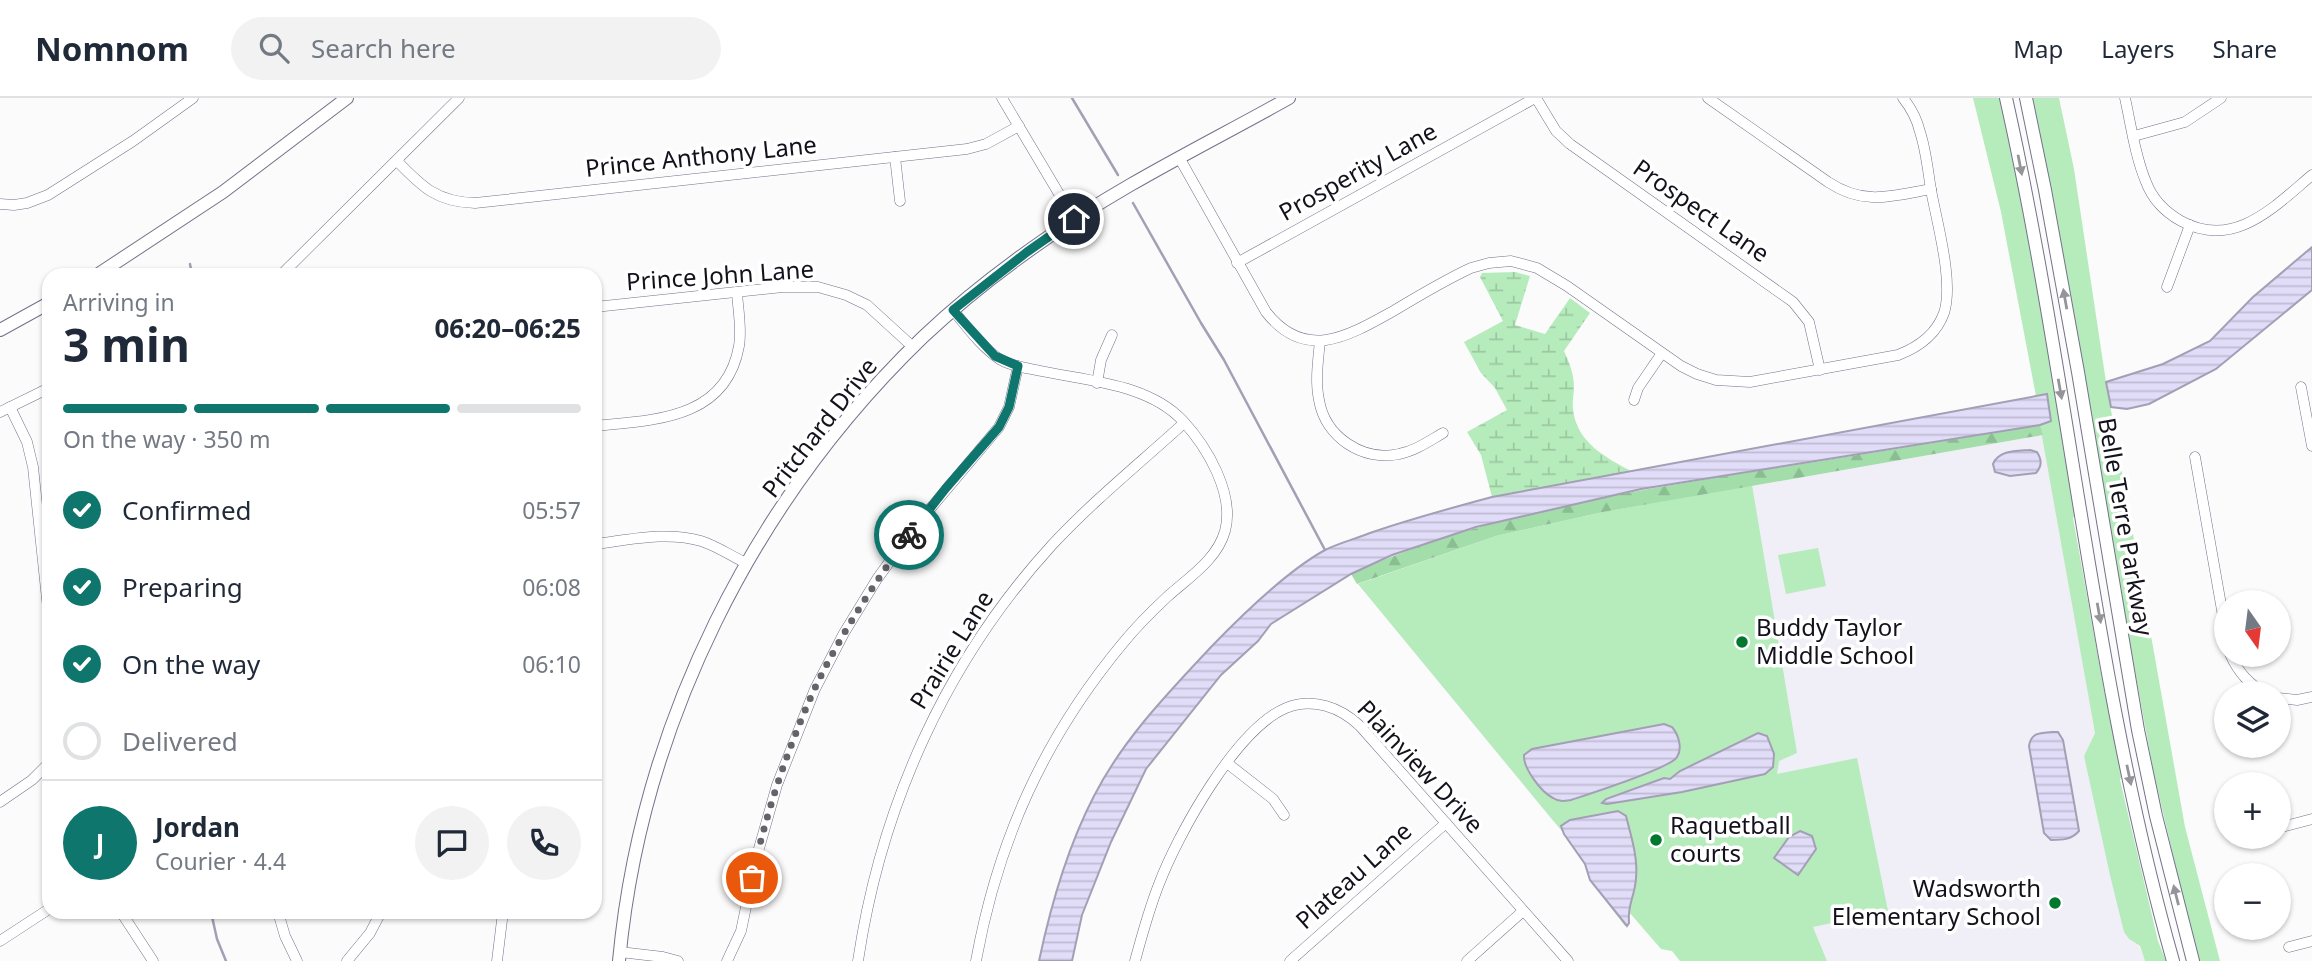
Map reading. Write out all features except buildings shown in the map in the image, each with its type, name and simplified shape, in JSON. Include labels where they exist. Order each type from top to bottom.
[{"type":"main road","points":[[108,268],[223,192],[347,98]]},
{"type":"main road","name":"Pritchard Drive","points":[[619,956],[631,872],[643,818],[660,759],[688,680],[746,563],[803,475],[862,402],[914,347],[953,310],[1027,252],[1074,219],[1289,98]]},
{"type":"main road","name":"Belle Terre Parkway","points":[[2006,98],[2032,226],[2123,745],[2147,860],[2173,961]]},
{"type":"main road","name":"Belle Terre Parkway","points":[[2026,98],[2078,372],[2136,717],[2156,816],[2193,961]]},
{"type":"main road","points":[[0,330],[42,307]]},
{"type":"street","points":[[0,204],[21,204],[48,195],[133,141],[193,98]]},
{"type":"street","points":[[288,268],[459,98]]},
{"type":"street","points":[[1002,98],[1074,219]]},
{"type":"street","name":"Prosperity Lane","points":[[1237,263],[1536,98]]},
{"type":"street","name":"Prospect Lane","points":[[1536,98],[1552,126],[1564,140],[1793,302],[1809,322],[1820,370]]},
{"type":"street","points":[[1708,98],[1849,194],[1878,198],[1931,189]]},
{"type":"street","points":[[1180,159],[1266,312],[1277,324],[1297,336],[1320,341],[1352,334],[1471,268],[1489,262],[1511,261],[1529,265],[1555,278],[1689,370],[1727,382],[1750,382],[1906,352],[1926,340],[1938,324],[1945,309],[1947,285],[1920,129],[1903,98]]},
{"type":"street","points":[[2125,98],[2143,175],[2151,193],[2168,211],[2190,225],[2214,230],[2243,226],[2270,211],[2312,175]]},
{"type":"street","points":[[2134,136],[2185,122],[2221,98]]},
{"type":"street","name":"Prince Anthony Lane","points":[[397,161],[432,193],[451,201],[475,203],[975,148],[1018,126]]},
{"type":"street","points":[[895,157],[900,201]]},
{"type":"street","points":[[2167,287],[2190,225]]},
{"type":"street","name":"Prince John Lane","points":[[602,306],[802,286],[839,292],[867,305],[914,347]]},
{"type":"street","points":[[602,425],[673,416],[693,409],[712,396],[730,371],[737,352],[740,333],[737,292]]},
{"type":"street","points":[[953,310],[995,356],[1018,366],[1141,393],[1164,405],[1184,422],[1197,440],[1225,492],[1228,516],[1224,534],[1214,552],[1127,638],[1089,686],[1056,736],[1026,794],[1006,844],[991,890],[976,961]]},
{"type":"street","points":[[1097,383],[1101,360],[1112,335]]},
{"type":"street","points":[[1320,341],[1317,384],[1320,408],[1330,427],[1345,442],[1365,452],[1387,456],[1411,451],[1443,433]]},
{"type":"street","points":[[1634,400],[1641,383],[1662,353]]},
{"type":"street","points":[[727,961],[741,931],[756,859],[777,785],[815,689],[858,612],[914,528],[999,427],[1009,407],[1018,366]]},
{"type":"street","points":[[2301,387],[2312,446]]},
{"type":"street","points":[[0,412],[42,391]]},
{"type":"street","points":[[10,407],[27,442],[33,467],[42,552]]},
{"type":"street","name":"Prairie Lane","points":[[858,961],[876,866],[895,807],[931,723],[960,669],[1004,604],[1046,552],[1091,506],[1184,422]]},
{"type":"street","points":[[2195,457],[2218,590]]},
{"type":"street","points":[[602,543],[679,537],[706,543],[746,563]]},
{"type":"street","points":[[2237,667],[2248,681]]},
{"type":"street","points":[[2291,699],[2312,698]]},
{"type":"street","name":"Plainview Drive","points":[[1136,961],[1151,904],[1168,861],[1195,810],[1227,763],[1257,728],[1283,709],[1303,704],[1330,707],[1360,726],[1568,961]]},
{"type":"street","points":[[1227,763],[1273,799],[1284,815]]},
{"type":"street","points":[[0,802],[42,771]]},
{"type":"street","points":[[2291,825],[2312,819]]},
{"type":"street","name":"Plateau Lane","points":[[1290,961],[1446,823]]},
{"type":"street","points":[[1467,961],[1523,911]]},
{"type":"street","points":[[0,941],[42,914]]},
{"type":"street","points":[[126,919],[153,961]]},
{"type":"street","points":[[280,919],[297,961]]},
{"type":"street","points":[[347,961],[370,933],[377,919]]},
{"type":"street","points":[[497,961],[502,919]]},
{"type":"street","points":[[2289,947],[2312,941]]},
{"type":"street","points":[[619,956],[663,957],[678,961]]},
{"type":"shaded area","points":[[2312,247],[2312,290],[2216,369],[2149,404],[2127,409],[2111,407],[2106,382],[2163,364],[2210,341],[2253,297]]},
{"type":"shaded area","points":[[2047,394],[2051,421],[2040,425],[1641,489],[1476,527],[1392,555],[1351,574],[1271,624],[1258,641],[1221,675],[1146,769],[1111,842],[1082,915],[1072,961],[1039,961],[1068,856],[1094,796],[1119,755],[1163,699],[1224,634],[1280,581],[1325,550],[1400,523],[1492,497]]},
{"type":"shaded area","name":"Buddy Taylor Middle School","points":[[2043,435],[2095,733],[2084,756],[2129,939],[2139,946],[2145,961],[1827,961],[1813,927],[1553,821],[1358,584],[1603,512]]},
{"type":"shaded area","points":[[2008,452],[2037,452],[2040,458],[2036,473],[2010,476],[1995,472],[1993,464],[1999,456]]},
{"type":"shaded area","points":[[1664,724],[1672,727],[1679,741],[1679,753],[1671,762],[1571,800],[1559,801],[1543,791],[1524,760],[1524,755],[1532,749]]},
{"type":"shaded area","points":[[2058,732],[2063,740],[2079,831],[2070,838],[2051,840],[2044,833],[2029,746],[2034,736]]},
{"type":"shaded area","points":[[1758,733],[1767,736],[1774,754],[1773,767],[1765,774],[1682,792],[1602,803],[1606,799],[1664,778],[1670,779],[1680,771]]},
{"type":"shaded area","points":[[1618,811],[1626,816],[1636,862],[1635,885],[1627,926],[1590,880],[1585,864],[1561,826],[1570,820]]},
{"type":"shaded area","points":[[1800,831],[1812,836],[1816,849],[1798,875],[1774,858],[1789,837]]},
{"type":"green space","points":[[1973,98],[2001,98],[2077,512],[2073,518],[2104,690],[2123,772],[2120,780],[2158,941],[2166,961],[2145,961],[2140,946],[2124,932],[2110,875],[2084,756],[2095,733],[2040,425],[2050,421],[2046,394],[2036,396],[2001,212]]},
{"type":"green space","points":[[2031,98],[2059,98],[2074,169],[2106,382],[2185,827],[2220,961],[2198,961],[2153,770]]},
{"type":"green space","points":[[1515,272],[1530,276],[1515,325],[1545,334],[1570,298],[1590,313],[1564,351],[1573,377],[1575,421],[1594,448],[1633,472],[1492,497],[1481,455],[1467,432],[1507,410],[1495,388],[1481,373],[1464,342],[1503,321],[1480,277],[1482,273]]},
{"type":"green space","points":[[2040,425],[2043,435],[1603,512],[1496,536],[1357,584],[1351,574],[1449,537],[1550,509],[1653,488]]},
{"type":"green space","points":[[1752,485],[1797,753],[1779,761],[1777,774],[1857,758],[1888,911],[1813,927],[1827,961],[1680,961],[1672,951],[1661,949],[1629,912],[1629,923],[1625,926],[1590,880],[1575,847],[1358,584],[1496,536],[1603,512]]},
{"type":"green space","points":[[1818,548],[1826,586],[1786,594],[1778,555]]},
{"type":"waterway","points":[[1072,98],[1118,175]]},
{"type":"waterway","points":[[1133,203],[1224,360],[1325,550]]},
{"type":"waterway","points":[[190,264],[191,268]]},
{"type":"waterway","points":[[213,919],[226,961]]},
{"type":"way so far","points":[[752,878],[777,785],[815,689],[844,633],[877,579],[909,535]]},
{"type":"place","name":"Buddy Taylor Middle School","points":[[1742,642]]},
{"type":"place","name":"Raquetball courts","points":[[1656,840]]},
{"type":"place","name":"Wadsworth Elementary School","points":[[2055,903]]},
{"type":"route","points":[[909,535],[999,427],[1009,407],[1018,366],[995,356],[953,310],[1074,219]]}]
